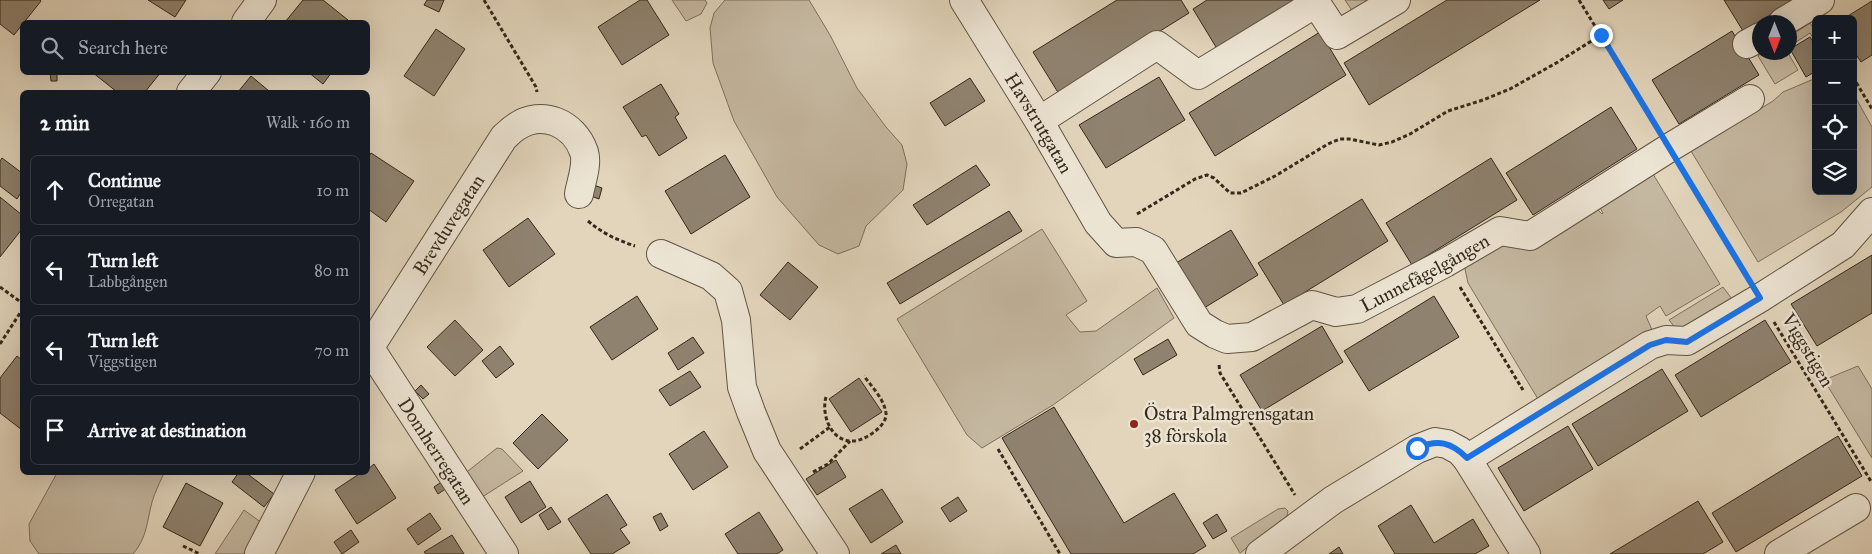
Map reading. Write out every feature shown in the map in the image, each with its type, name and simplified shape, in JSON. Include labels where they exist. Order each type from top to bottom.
[{"type":"street","points":[[247,20],[262,0]]},
{"type":"street","name":"Havstrutgatan","points":[[964,0],[1039,121],[1098,223],[1116,244]]},
{"type":"street","points":[[1039,121],[1157,45],[1198,75],[1316,3],[1337,35],[1396,0]]},
{"type":"street","points":[[1795,15],[1820,0]]},
{"type":"street","points":[[193,90],[205,75]]},
{"type":"street","name":"Lunnefågelgången","points":[[1116,244],[1136,242],[1153,250],[1199,324],[1227,339],[1252,337],[1312,305],[1336,312],[1357,309],[1445,263],[1500,231],[1530,236],[1750,99]]},
{"type":"street","points":[[543,118],[566,126],[577,139],[584,154],[579,194]]},
{"type":"street","name":"Brevduvegatan","points":[[370,345],[504,137],[516,127],[528,121],[543,118]]},
{"type":"street","points":[[1467,458],[1650,345],[1666,340],[1687,342],[1760,298],[1843,245],[1872,212]]},
{"type":"street","points":[[661,254],[711,276],[728,291],[736,320],[742,387],[767,451],[835,554]]},
{"type":"street","name":"Domherregatan","points":[[370,351],[504,554]]},
{"type":"street","points":[[1260,554],[1333,500],[1417,448],[1435,442],[1447,444],[1460,451],[1467,458],[1526,554]]},
{"type":"street","points":[[259,554],[299,475]]},
{"type":"street","points":[[1779,554],[1856,508]]},
{"type":"path","points":[[484,0],[536,87],[543,118]]},
{"type":"path","name":"Viggstigen","points":[[1579,0],[1872,484]]},
{"type":"path","points":[[1116,244],[1137,214],[1195,179],[1207,175],[1214,178],[1230,193],[1242,193],[1340,139],[1379,145],[1392,142],[1410,134],[1448,111],[1510,89],[1601,35]]},
{"type":"path","points":[[1857,84],[1872,109]]},
{"type":"path","points":[[579,194],[577,208],[583,217],[596,229],[616,240],[661,254]]},
{"type":"path","points":[[1445,263],[1538,413]]},
{"type":"path","points":[[0,288],[20,303]]},
{"type":"path","points":[[0,344],[20,313]]},
{"type":"path","points":[[1215,334],[1220,372],[1310,518]]},
{"type":"path","points":[[812,472],[828,464],[851,441],[865,438],[883,424],[886,418],[883,403],[864,376]]},
{"type":"path","points":[[826,397],[825,410],[830,428],[838,436],[851,441]]},
{"type":"path","points":[[776,465],[830,428]]},
{"type":"path","points":[[998,449],[1060,554]]},
{"type":"path","points":[[183,546],[200,554]]},
{"type":"shaded area","points":[[672,0],[705,0],[707,3],[701,14],[686,21]]},
{"type":"shaded area","points":[[725,0],[809,0],[830,35],[857,88],[902,145],[907,164],[903,190],[866,226],[859,246],[838,254],[819,245],[777,197],[734,121],[713,63],[710,28],[714,13]]},
{"type":"shaded area","points":[[1345,0],[1373,0],[1353,12]]},
{"type":"shaded area","points":[[1810,23],[1812,26],[1812,36],[1810,33],[1797,41],[1797,31]]},
{"type":"shaded area","points":[[1760,60],[1792,60],[1798,70],[1775,84]]},
{"type":"shaded area","points":[[1812,80],[1812,195],[1857,195],[1857,100],[1872,127],[1872,187],[1841,212],[1758,262],[1691,151],[1773,101],[1783,92]]},
{"type":"shaded area","points":[[1653,174],[1720,284],[1666,316],[1660,306],[1646,316],[1652,330],[1646,335],[1538,399],[1468,283],[1466,265],[1501,243],[1596,208],[1602,214],[1599,206]]},
{"type":"shaded area","points":[[1042,229],[1087,301],[1066,315],[1080,332],[1096,331],[1157,288],[1174,318],[1053,405],[982,448],[967,435],[897,319]]},
{"type":"shaded area","points":[[1723,287],[1732,299],[1678,331],[1669,320]]},
{"type":"shaded area","points":[[1858,366],[1872,389],[1872,458],[1824,380]]},
{"type":"shaded area","points":[[497,448],[502,449],[523,471],[479,499],[463,475]]},
{"type":"shaded area","points":[[56,475],[163,475],[152,502],[144,536],[133,554],[39,554],[30,541],[29,524]]},
{"type":"shaded area","points":[[1285,508],[1288,511],[1287,516],[1240,553],[1231,538],[1278,509]]},
{"type":"shaded area","points":[[244,510],[262,523],[246,554],[215,554]]},
{"type":"building","points":[[0,0],[41,1],[26,20],[20,20],[20,27],[14,35],[0,24]]},
{"type":"building","points":[[148,0],[186,0],[175,17]]},
{"type":"building","points":[[303,0],[323,0],[348,20],[287,20]]},
{"type":"building","points":[[427,0],[444,0],[439,12],[424,5]]},
{"type":"building","points":[[640,0],[647,0],[669,35],[622,65],[598,27]]},
{"type":"building","points":[[1117,0],[1181,0],[1189,13],[1059,94],[1033,52]]},
{"type":"building","points":[[1207,0],[1303,0],[1219,52],[1193,9]]},
{"type":"building","points":[[1447,0],[1540,0],[1369,105],[1344,63]]},
{"type":"building","points":[[1603,0],[1623,0],[1609,9]]},
{"type":"building","points":[[1724,0],[1795,0],[1770,15],[1752,15],[1752,26],[1743,31]]},
{"type":"building","points":[[1872,1],[1872,55],[1861,62],[1857,56],[1857,15],[1849,15]]},
{"type":"building","points":[[436,29],[465,49],[434,96],[404,76]]},
{"type":"building","points":[[1732,31],[1759,75],[1679,124],[1652,80]]},
{"type":"building","points":[[1320,32],[1346,75],[1215,156],[1189,113]]},
{"type":"building","points":[[1810,37],[1812,40],[1812,73],[1806,77],[1796,60],[1797,45]]},
{"type":"building","points":[[50,75],[57,75],[57,81],[51,81]]},
{"type":"building","points":[[96,75],[159,75],[147,90],[114,90]]},
{"type":"building","points":[[312,75],[330,75],[323,84]]},
{"type":"building","points":[[251,76],[268,90],[240,90]]},
{"type":"building","points":[[1159,77],[1185,120],[1106,168],[1079,125]]},
{"type":"building","points":[[970,78],[985,101],[945,126],[930,103]]},
{"type":"building","points":[[661,84],[679,114],[675,117],[687,138],[659,156],[646,135],[642,137],[623,107]]},
{"type":"building","points":[[1611,107],[1637,149],[1533,215],[1506,173]]},
{"type":"building","points":[[371,153],[414,181],[386,222],[370,210]]},
{"type":"building","points":[[725,155],[750,197],[691,234],[665,191]]},
{"type":"building","points":[[2,158],[20,172],[20,194],[17,199],[0,186],[0,161]]},
{"type":"building","points":[[1491,158],[1517,200],[1412,265],[1386,223]]},
{"type":"building","points":[[976,165],[990,185],[927,225],[913,205]]},
{"type":"building","points":[[591,184],[602,188],[599,199],[588,195]]},
{"type":"building","points":[[0,197],[20,213],[20,232],[0,257]]},
{"type":"building","points":[[1362,199],[1388,241],[1284,305],[1258,263]]},
{"type":"building","points":[[1009,211],[1022,231],[900,304],[887,283]]},
{"type":"building","points":[[528,218],[555,254],[509,287],[483,250]]},
{"type":"building","points":[[1231,230],[1258,275],[1204,308],[1176,263]]},
{"type":"building","points":[[1872,255],[1872,313],[1817,346],[1791,304]]},
{"type":"building","points":[[788,262],[818,287],[790,320],[760,295]]},
{"type":"building","points":[[637,296],[658,329],[612,360],[590,327]]},
{"type":"building","points":[[1434,296],[1459,337],[1369,391],[1344,351]]},
{"type":"building","points":[[455,320],[483,350],[455,376],[427,347]]},
{"type":"building","points":[[1765,320],[1791,362],[1701,417],[1675,375]]},
{"type":"building","points":[[1322,326],[1343,362],[1262,411],[1240,375]]},
{"type":"building","points":[[693,337],[704,353],[678,370],[668,353]]},
{"type":"building","points":[[1168,339],[1177,355],[1143,375],[1134,359]]},
{"type":"building","points":[[500,346],[514,364],[496,378],[482,361]]},
{"type":"building","points":[[17,356],[20,358],[20,428],[0,413],[0,378]]},
{"type":"building","points":[[1662,369],[1688,411],[1598,466],[1572,424]]},
{"type":"building","points":[[690,371],[701,387],[670,406],[659,390]]},
{"type":"building","points":[[859,378],[882,412],[851,432],[829,399]]},
{"type":"building","points":[[421,385],[429,394],[423,399],[415,391]]},
{"type":"building","points":[[1054,407],[1124,523],[1174,493],[1206,546],[1193,554],[1071,554],[1002,438]]},
{"type":"building","points":[[542,414],[568,440],[538,469],[513,443]]},
{"type":"building","points":[[1568,426],[1593,469],[1524,511],[1498,468]]},
{"type":"building","points":[[704,431],[728,467],[693,490],[669,454]]},
{"type":"building","points":[[1838,436],[1862,476],[1736,552],[1712,513]]},
{"type":"building","points":[[836,460],[846,477],[817,495],[806,479]]},
{"type":"building","points":[[374,464],[396,498],[357,524],[335,490],[358,475],[370,475],[370,467]]},
{"type":"building","points":[[237,475],[249,475],[274,494],[264,507],[232,482]]},
{"type":"building","points":[[443,481],[447,488],[438,494],[434,487]]},
{"type":"building","points":[[530,481],[546,507],[521,523],[505,497]]},
{"type":"building","points":[[186,483],[223,503],[200,546],[163,527]]},
{"type":"building","points":[[882,489],[903,522],[871,543],[849,509]]},
{"type":"building","points":[[607,494],[627,525],[620,529],[630,543],[612,554],[591,554],[568,519]]},
{"type":"building","points":[[958,497],[967,511],[950,522],[941,508]]},
{"type":"building","points":[[1698,501],[1723,542],[1703,554],[1610,554]]},
{"type":"building","points":[[1411,505],[1434,543],[1473,519],[1489,546],[1475,554],[1395,554],[1378,526]]},
{"type":"building","points":[[551,507],[561,522],[548,530],[539,515]]},
{"type":"building","points":[[759,512],[783,550],[777,554],[738,554],[725,534]]},
{"type":"building","points":[[430,513],[441,529],[418,545],[407,529]]},
{"type":"building","points":[[661,513],[668,526],[660,531],[653,517]]},
{"type":"building","points":[[1217,514],[1227,531],[1213,539],[1203,523]]},
{"type":"building","points":[[351,530],[359,542],[342,554],[334,542]]},
{"type":"building","points":[[452,535],[464,554],[426,554],[424,552]]},
{"type":"building","points":[[896,545],[901,554],[881,554]]},
{"type":"building","points":[[1339,547],[1343,554],[1329,554]]},
{"type":"place","name":"Östra Palmgrensgatan 38 förskola","points":[[1134,424]]},
{"type":"route","points":[[1417,448],[1435,442],[1447,444],[1460,451],[1467,458],[1650,345],[1666,340],[1687,342],[1760,298],[1601,35]]}]
